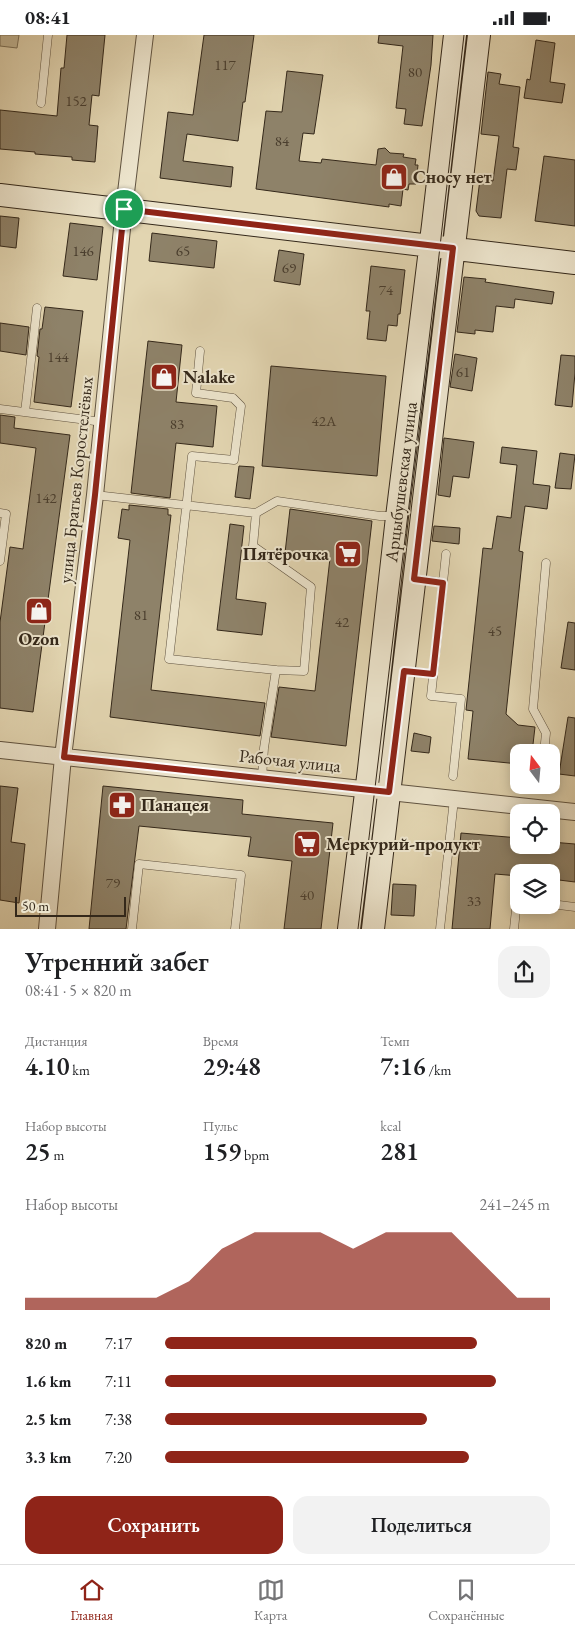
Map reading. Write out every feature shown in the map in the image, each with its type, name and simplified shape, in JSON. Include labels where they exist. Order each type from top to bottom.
[{"type":"main road","name":"Арцыбушевская улица","points":[[349,929],[396,517],[455,35]]},
{"type":"main road","name":"Арцыбушевская улица","points":[[373,929],[479,35]]},
{"type":"main road","points":[[0,195],[575,263]]},
{"type":"street","name":"улица Братьев Коростелёвых","points":[[47,929],[64,757],[103,422],[124,209],[145,35]]},
{"type":"street","name":"Рабочая улица","points":[[0,750],[575,812]]},
{"type":"lane","points":[[40,103],[48,35]]},
{"type":"lane","points":[[25,412],[38,308]]},
{"type":"lane","points":[[200,351],[196,393],[233,398],[241,406],[234,460],[192,455],[169,659],[304,671],[311,587],[253,546],[256,513]]},
{"type":"lane","points":[[0,409],[103,422]]},
{"type":"lane","points":[[95,495],[256,513],[278,501],[396,517]]},
{"type":"lane","points":[[0,513],[6,514],[0,561]]},
{"type":"lane","points":[[446,554],[431,696],[461,699],[453,776]]},
{"type":"lane","points":[[545,744],[546,733],[533,709],[546,563]]},
{"type":"lane","points":[[414,579],[443,583]]},
{"type":"lane","points":[[262,778],[264,749],[276,670]]},
{"type":"lane","points":[[404,671],[433,674]]},
{"type":"lane","points":[[440,929],[454,799]]},
{"type":"lane","points":[[132,929],[139,864],[241,875],[235,929]]},
{"type":"lane","points":[[560,905],[575,907]]},
{"type":"lane","points":[[514,929],[516,914]]},
{"type":"shaded area","points":[[0,35],[19,35],[17,48],[0,46]]},
{"type":"building","points":[[67,35],[105,35],[99,96],[92,95],[89,125],[98,126],[95,162],[72,160],[72,157],[0,149],[0,110],[57,116],[61,68],[64,68]]},
{"type":"building","points":[[204,35],[254,35],[238,141],[187,134],[183,161],[233,167],[231,187],[160,178],[168,112],[193,115]]},
{"type":"building","points":[[379,35],[433,35],[431,65],[422,126],[404,124],[406,109],[396,108],[403,46],[378,43]]},
{"type":"building","points":[[536,40],[555,43],[550,82],[565,84],[562,103],[524,98],[527,79],[530,80]]},
{"type":"building","points":[[287,71],[323,75],[314,134],[303,133],[299,161],[321,163],[322,159],[376,165],[378,149],[385,148],[390,153],[404,154],[403,157],[416,159],[415,165],[418,165],[416,184],[409,184],[408,190],[403,189],[401,206],[389,204],[389,207],[256,189],[266,111],[282,112]]},
{"type":"building","points":[[488,72],[501,74],[499,84],[520,87],[513,147],[519,148],[516,170],[507,169],[501,218],[479,216],[476,211],[480,179],[493,181],[499,136],[481,134]]},
{"type":"building","points":[[544,156],[575,160],[575,226],[535,221]]},
{"type":"building","points":[[0,216],[19,218],[16,248],[0,246]]},
{"type":"building","points":[[70,223],[103,227],[97,280],[63,276]]},
{"type":"building","points":[[152,233],[217,241],[214,268],[149,261]]},
{"type":"building","points":[[279,250],[304,254],[300,285],[274,281]]},
{"type":"building","points":[[371,266],[405,270],[397,326],[388,325],[386,341],[367,339],[370,311],[366,311]]},
{"type":"building","points":[[464,277],[486,279],[485,282],[554,292],[552,304],[515,299],[514,308],[496,306],[493,332],[475,330],[475,334],[457,332]]},
{"type":"building","points":[[45,307],[83,311],[71,407],[34,402],[40,329],[42,329]]},
{"type":"building","points":[[0,323],[29,327],[26,355],[0,351]]},
{"type":"building","points":[[148,341],[182,345],[176,402],[217,406],[213,447],[176,443],[170,498],[131,493]]},
{"type":"building","points":[[455,354],[477,358],[472,391],[450,387]]},
{"type":"building","points":[[561,355],[575,356],[572,407],[555,405]]},
{"type":"building","points":[[271,366],[386,376],[377,476],[262,466]]},
{"type":"building","points":[[0,415],[15,417],[14,428],[70,435],[33,712],[0,708],[0,622],[10,547],[23,549],[36,448],[0,443]]},
{"type":"building","points":[[444,438],[474,442],[469,478],[453,476],[450,497],[438,495]]},
{"type":"building","points":[[502,447],[537,451],[533,484],[550,486],[547,509],[525,506],[519,551],[523,552],[506,714],[518,725],[535,727],[533,744],[510,744],[510,763],[468,759],[473,711],[466,710],[483,548],[492,549],[497,516],[511,518],[517,465],[500,463]]},
{"type":"building","points":[[560,453],[575,455],[571,489],[555,488]]},
{"type":"building","points":[[239,466],[254,467],[250,499],[235,497]]},
{"type":"building","points":[[129,505],[168,509],[168,515],[171,515],[151,690],[265,703],[260,736],[110,717],[130,540],[118,538],[122,509],[129,510]]},
{"type":"building","points":[[290,509],[372,521],[346,746],[271,737],[279,687],[315,691],[330,558],[285,553]]},
{"type":"building","points":[[230,524],[244,526],[236,599],[266,603],[262,635],[217,630]]},
{"type":"building","points":[[434,526],[460,528],[459,544],[432,541]]},
{"type":"building","points":[[568,622],[575,623],[575,670],[561,668]]},
{"type":"building","points":[[568,717],[575,718],[575,776],[560,774]]},
{"type":"building","points":[[414,733],[431,737],[429,753],[411,751]]},
{"type":"building","points":[[0,786],[18,788],[11,842],[25,844],[19,903],[0,900]]},
{"type":"building","points":[[103,786],[243,800],[242,814],[333,823],[321,929],[284,929],[292,861],[248,856],[251,837],[139,826],[126,929],[89,929]]},
{"type":"building","points":[[461,833],[510,837],[510,854],[560,854],[560,843],[575,844],[575,882],[560,880],[560,864],[510,864],[510,875],[495,874],[490,929],[452,929]]},
{"type":"building","points":[[393,884],[416,885],[414,916],[391,915]]},
{"type":"tram line","points":[[358,929],[464,35]]},
{"type":"place","name":"Сносу нет","points":[[394,177]]},
{"type":"place","name":"Nalake","points":[[164,377]]},
{"type":"place","name":"Пятёрочка","points":[[348,554]]},
{"type":"place","name":"Ozon","points":[[39,611]]},
{"type":"place","name":"Панацея","points":[[122,805]]},
{"type":"place","name":"Меркурий-продукт","points":[[307,844]]},
{"type":"route","points":[[124,209],[453,248],[414,579],[443,583],[433,674],[404,671],[389,792],[64,757],[95,495],[124,209]]}]
